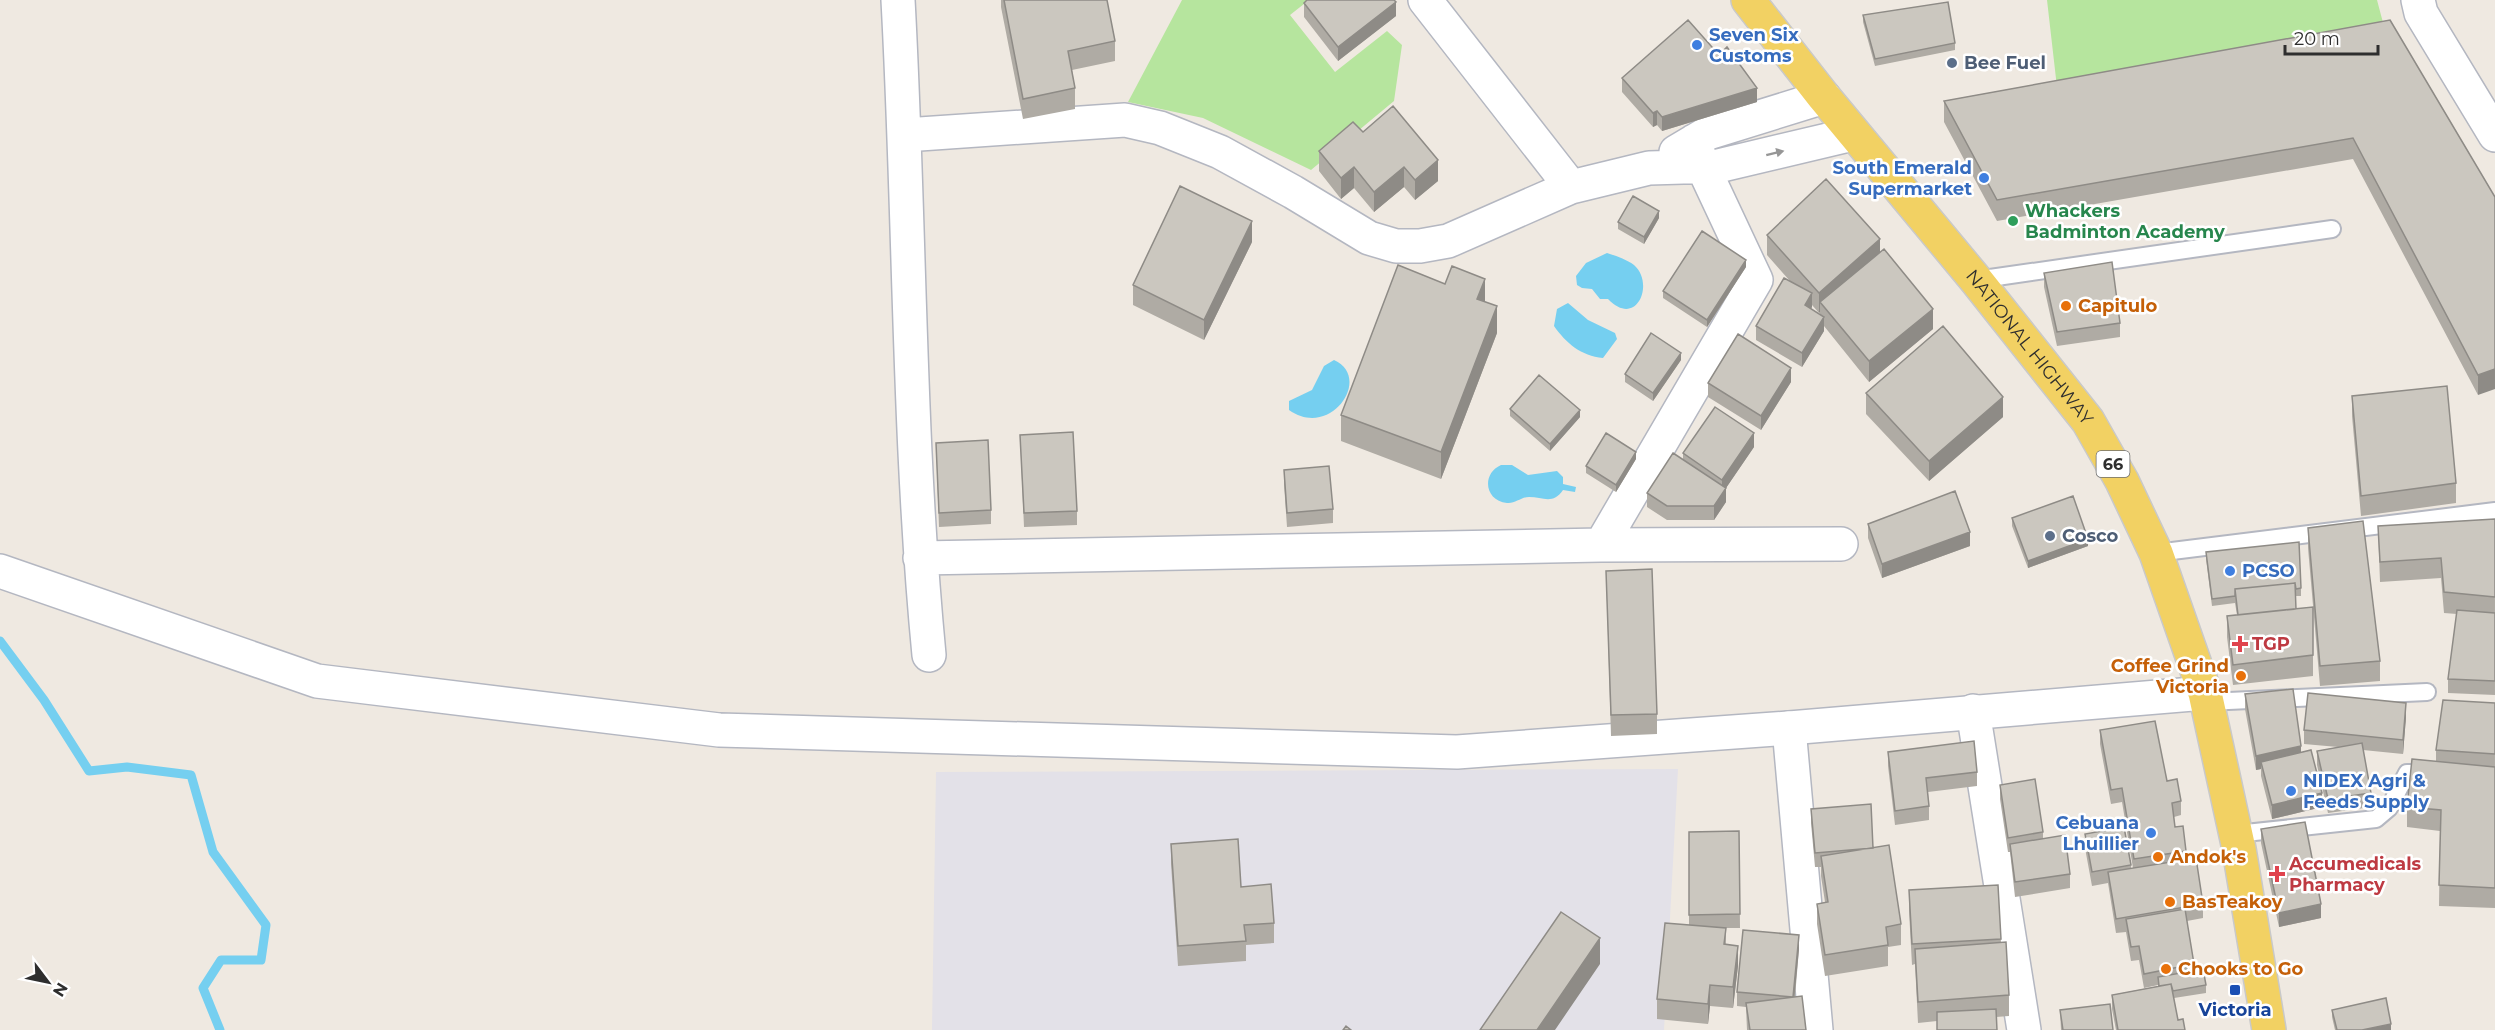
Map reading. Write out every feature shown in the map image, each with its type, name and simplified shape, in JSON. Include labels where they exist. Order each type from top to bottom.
[{"type":"main road","name":"NATIONAL HIGHWAY","points":[[1748,0],[1824,97],[1976,280],[2088,421],[2122,481],[2156,554],[2206,697],[2236,834],[2269,1030]]},
{"type":"street","points":[[898,0],[920,558],[929,655]]},
{"type":"street","points":[[1425,0],[1571,187]]},
{"type":"street","points":[[2418,0],[2421,13],[2495,135]]},
{"type":"street","points":[[1601,545],[1756,280],[1699,154],[1708,133],[1824,97]]},
{"type":"street","points":[[905,135],[1125,120],[1160,129],[1220,153],[1369,238],[1396,246],[1420,246],[1448,241],[1571,187],[1699,154],[1718,166],[1854,134]]},
{"type":"street","points":[[920,558],[1601,545],[1841,544]]},
{"type":"street","points":[[0,571],[317,681],[719,730],[1457,752],[1789,728],[1973,711],[2206,697]]},
{"type":"street","points":[[1973,711],[2024,1030]]},
{"type":"street","points":[[1789,728],[1816,1030]]},
{"type":"lane","points":[[1976,280],[2332,228]]},
{"type":"lane","points":[[2156,554],[2495,511]]},
{"type":"lane","points":[[2206,697],[2427,692]]},
{"type":"lane","points":[[2236,834],[2376,819],[2389,808],[2407,773],[2449,774]]},
{"type":"shaded area","points":[[1678,769],[1664,1030],[932,1030],[936,772]]},
{"type":"green space","points":[[1182,0],[1309,0],[1290,15],[1335,72],[1387,31],[1402,45],[1394,101],[1311,170],[1203,118],[1128,102]]},
{"type":"green space","points":[[2047,0],[2377,0],[2386,34],[2058,96]]},
{"type":"water","points":[[1607,253],[1631,263],[1640,273],[1643,292],[1635,306],[1627,309],[1618,307],[1608,299],[1600,299],[1592,289],[1577,285],[1576,276],[1586,263]]},
{"type":"water","points":[[1568,303],[1588,320],[1615,333],[1617,339],[1603,358],[1588,355],[1575,348],[1554,326],[1557,309]]},
{"type":"water","points":[[1334,360],[1345,368],[1349,379],[1348,391],[1342,403],[1332,412],[1319,417],[1305,417],[1289,410],[1289,401],[1312,390],[1324,366]]},
{"type":"water","points":[[1501,465],[1512,465],[1528,475],[1557,471],[1563,477],[1563,484],[1576,487],[1575,492],[1563,490],[1552,499],[1529,497],[1510,503],[1500,501],[1490,492],[1488,480],[1490,474]]},
{"type":"building","points":[[1004,0],[1107,0],[1115,41],[1068,51],[1075,88],[1023,99]]},
{"type":"building","points":[[1307,0],[1394,0],[1396,2],[1338,47],[1304,3]]},
{"type":"building","points":[[1948,2],[1955,43],[1875,59],[1863,15]]},
{"type":"building","points":[[1688,20],[1719,55],[1727,47],[1757,88],[1662,117],[1657,111],[1653,113],[1622,78]]},
{"type":"building","points":[[2390,20],[2495,197],[2495,369],[2478,375],[2353,138],[1997,200],[1944,101]]},
{"type":"building","points":[[1393,106],[1438,160],[1415,180],[1404,167],[1374,192],[1354,167],[1341,178],[1319,151],[1353,122],[1363,132]]},
{"type":"building","points":[[1826,179],[1880,239],[1819,293],[1767,235]]},
{"type":"building","points":[[1180,186],[1252,221],[1204,320],[1133,285]]},
{"type":"building","points":[[1633,196],[1659,211],[1644,237],[1618,222]]},
{"type":"building","points":[[1702,231],[1746,260],[1707,320],[1663,291]]},
{"type":"building","points":[[1884,249],[1933,309],[1869,361],[1820,302]]},
{"type":"building","points":[[2112,262],[2120,323],[2057,332],[2044,273]]},
{"type":"building","points":[[1398,265],[1445,284],[1452,266],[1485,279],[1477,299],[1497,306],[1441,452],[1341,415]]},
{"type":"building","points":[[1784,278],[1812,293],[1805,305],[1824,317],[1802,353],[1756,326]]},
{"type":"building","points":[[1943,326],[2003,397],[1929,461],[1866,393]]},
{"type":"building","points":[[1651,333],[1681,353],[1653,393],[1625,374]]},
{"type":"building","points":[[1738,334],[1791,368],[1761,416],[1708,383]]},
{"type":"building","points":[[1539,375],[1580,410],[1550,444],[1510,409]]},
{"type":"building","points":[[2447,386],[2456,483],[2361,496],[2352,396]]},
{"type":"building","points":[[1715,407],[1754,433],[1722,480],[1683,453]]},
{"type":"building","points":[[1073,432],[1077,511],[1024,513],[1020,435]]},
{"type":"building","points":[[1606,433],[1636,452],[1616,485],[1586,466]]},
{"type":"building","points":[[988,440],[991,510],[939,513],[936,443]]},
{"type":"building","points":[[1673,453],[1726,488],[1714,506],[1667,506],[1647,493]]},
{"type":"building","points":[[1329,466],[1333,509],[1287,513],[1284,470]]},
{"type":"building","points":[[1955,491],[1970,532],[1882,564],[1868,524]]},
{"type":"building","name":"Cosco","points":[[2073,496],[2088,539],[2028,561],[2012,518]]},
{"type":"building","points":[[2495,519],[2495,597],[2444,592],[2441,558],[2380,562],[2378,526]]},
{"type":"building","points":[[2363,521],[2380,661],[2320,666],[2308,528]]},
{"type":"building","points":[[2299,542],[2301,588],[2296,589],[2295,583],[2235,589],[2235,596],[2212,599],[2206,552]]},
{"type":"building","points":[[1652,569],[1657,714],[1611,715],[1606,571]]},
{"type":"building","points":[[2295,583],[2296,609],[2238,615],[2235,589]]},
{"type":"building","points":[[2313,607],[2313,655],[2233,665],[2227,616]]},
{"type":"building","points":[[2457,610],[2495,613],[2495,681],[2448,679]]},
{"type":"building","points":[[2293,689],[2301,746],[2256,756],[2245,694]]},
{"type":"building","points":[[2308,693],[2406,703],[2403,740],[2304,730]]},
{"type":"building","points":[[2443,700],[2495,703],[2495,754],[2436,750]]},
{"type":"building","points":[[2155,721],[2167,781],[2177,779],[2181,801],[2172,803],[2175,827],[2183,826],[2186,851],[2134,859],[2122,788],[2111,790],[2100,730]]},
{"type":"building","points":[[1974,741],[1977,772],[1926,778],[1929,806],[1895,811],[1888,752]]},
{"type":"building","points":[[2362,743],[2371,793],[2328,799],[2317,751]]},
{"type":"building","name":"NIDEX Agri & Feeds Supply","points":[[2311,750],[2322,793],[2272,805],[2261,762]]},
{"type":"building","points":[[2412,759],[2495,767],[2495,888],[2439,885],[2441,810],[2407,807]]},
{"type":"building","points":[[2035,779],[2043,832],[2008,838],[2000,785]]},
{"type":"building","points":[[1871,804],[1873,848],[1815,853],[1811,809]]},
{"type":"building","points":[[2305,822],[2321,904],[2279,913],[2261,829]]},
{"type":"building","points":[[2124,827],[2131,865],[2092,872],[2085,834]]},
{"type":"building","points":[[1739,831],[1740,914],[1689,915],[1689,832]]},
{"type":"building","points":[[2065,835],[2070,874],[2015,882],[2010,844]]},
{"type":"building","points":[[1238,839],[1241,887],[1271,884],[1274,923],[1244,925],[1246,941],[1178,946],[1171,844]]},
{"type":"building","points":[[1889,845],[1901,924],[1886,927],[1888,945],[1825,955],[1817,904],[1828,902],[1821,856]]},
{"type":"building","points":[[2196,858],[2203,904],[2116,919],[2108,872]]},
{"type":"building","points":[[1998,885],[2001,939],[1912,944],[1909,890]]},
{"type":"building","points":[[2185,909],[2194,964],[2144,974],[2139,946],[2131,947],[2126,919]]},
{"type":"building","points":[[1561,912],[1600,938],[1537,1030],[1480,1030]]},
{"type":"building","points":[[1665,923],[1726,928],[1724,944],[1738,946],[1733,987],[1710,985],[1708,1004],[1657,999]]},
{"type":"building","points":[[1743,930],[1799,935],[1793,997],[1737,992]]},
{"type":"building","points":[[2006,942],[2009,995],[1918,1002],[1915,949]]},
{"type":"building","points":[[2203,969],[2206,985],[2173,991],[2171,984],[2159,986],[2158,977]]},
{"type":"building","points":[[2171,984],[2178,1020],[2183,1019],[2185,1030],[2118,1030],[2112,995]]},
{"type":"building","points":[[1802,996],[1806,1030],[1750,1030],[1746,1003]]},
{"type":"building","points":[[2386,998],[2391,1024],[2362,1030],[2337,1030],[2332,1010]]},
{"type":"building","points":[[2110,1004],[2113,1030],[2063,1030],[2060,1010]]},
{"type":"building","points":[[1996,1009],[1997,1030],[1937,1030],[1937,1012]]},
{"type":"waterway","points":[[0,641],[44,700],[89,771],[127,767],[191,775],[213,852],[266,925],[261,960],[221,960],[203,988],[220,1030]]},
{"type":"place","name":"Seven Six Customs","points":[[1697,45]]},
{"type":"place","name":"Bee Fuel","points":[[1952,63]]},
{"type":"place","name":"South Emerald Supermarket","points":[[1984,178]]},
{"type":"place","name":"Whackers Badminton Academy","points":[[2013,221]]},
{"type":"place","name":"Capitulo","points":[[2066,306]]},
{"type":"place","name":"Cosco","points":[[2050,536]]},
{"type":"place","name":"PCSO","points":[[2230,571]]},
{"type":"place","name":"TGP","points":[[2240,644]]},
{"type":"place","name":"Coffee Grind Victoria","points":[[2241,676]]},
{"type":"place","name":"NIDEX Agri & Feeds Supply","points":[[2291,791]]},
{"type":"place","name":"Cebuana Lhuillier","points":[[2151,833]]},
{"type":"place","name":"Andok's","points":[[2158,857]]},
{"type":"place","name":"Accumedicals Pharmacy","points":[[2277,874]]},
{"type":"place","name":"BasTeakoy","points":[[2170,902]]},
{"type":"place","name":"Chooks to Go","points":[[2166,969]]},
{"type":"place","name":"Victoria","points":[[2235,990]]}]
